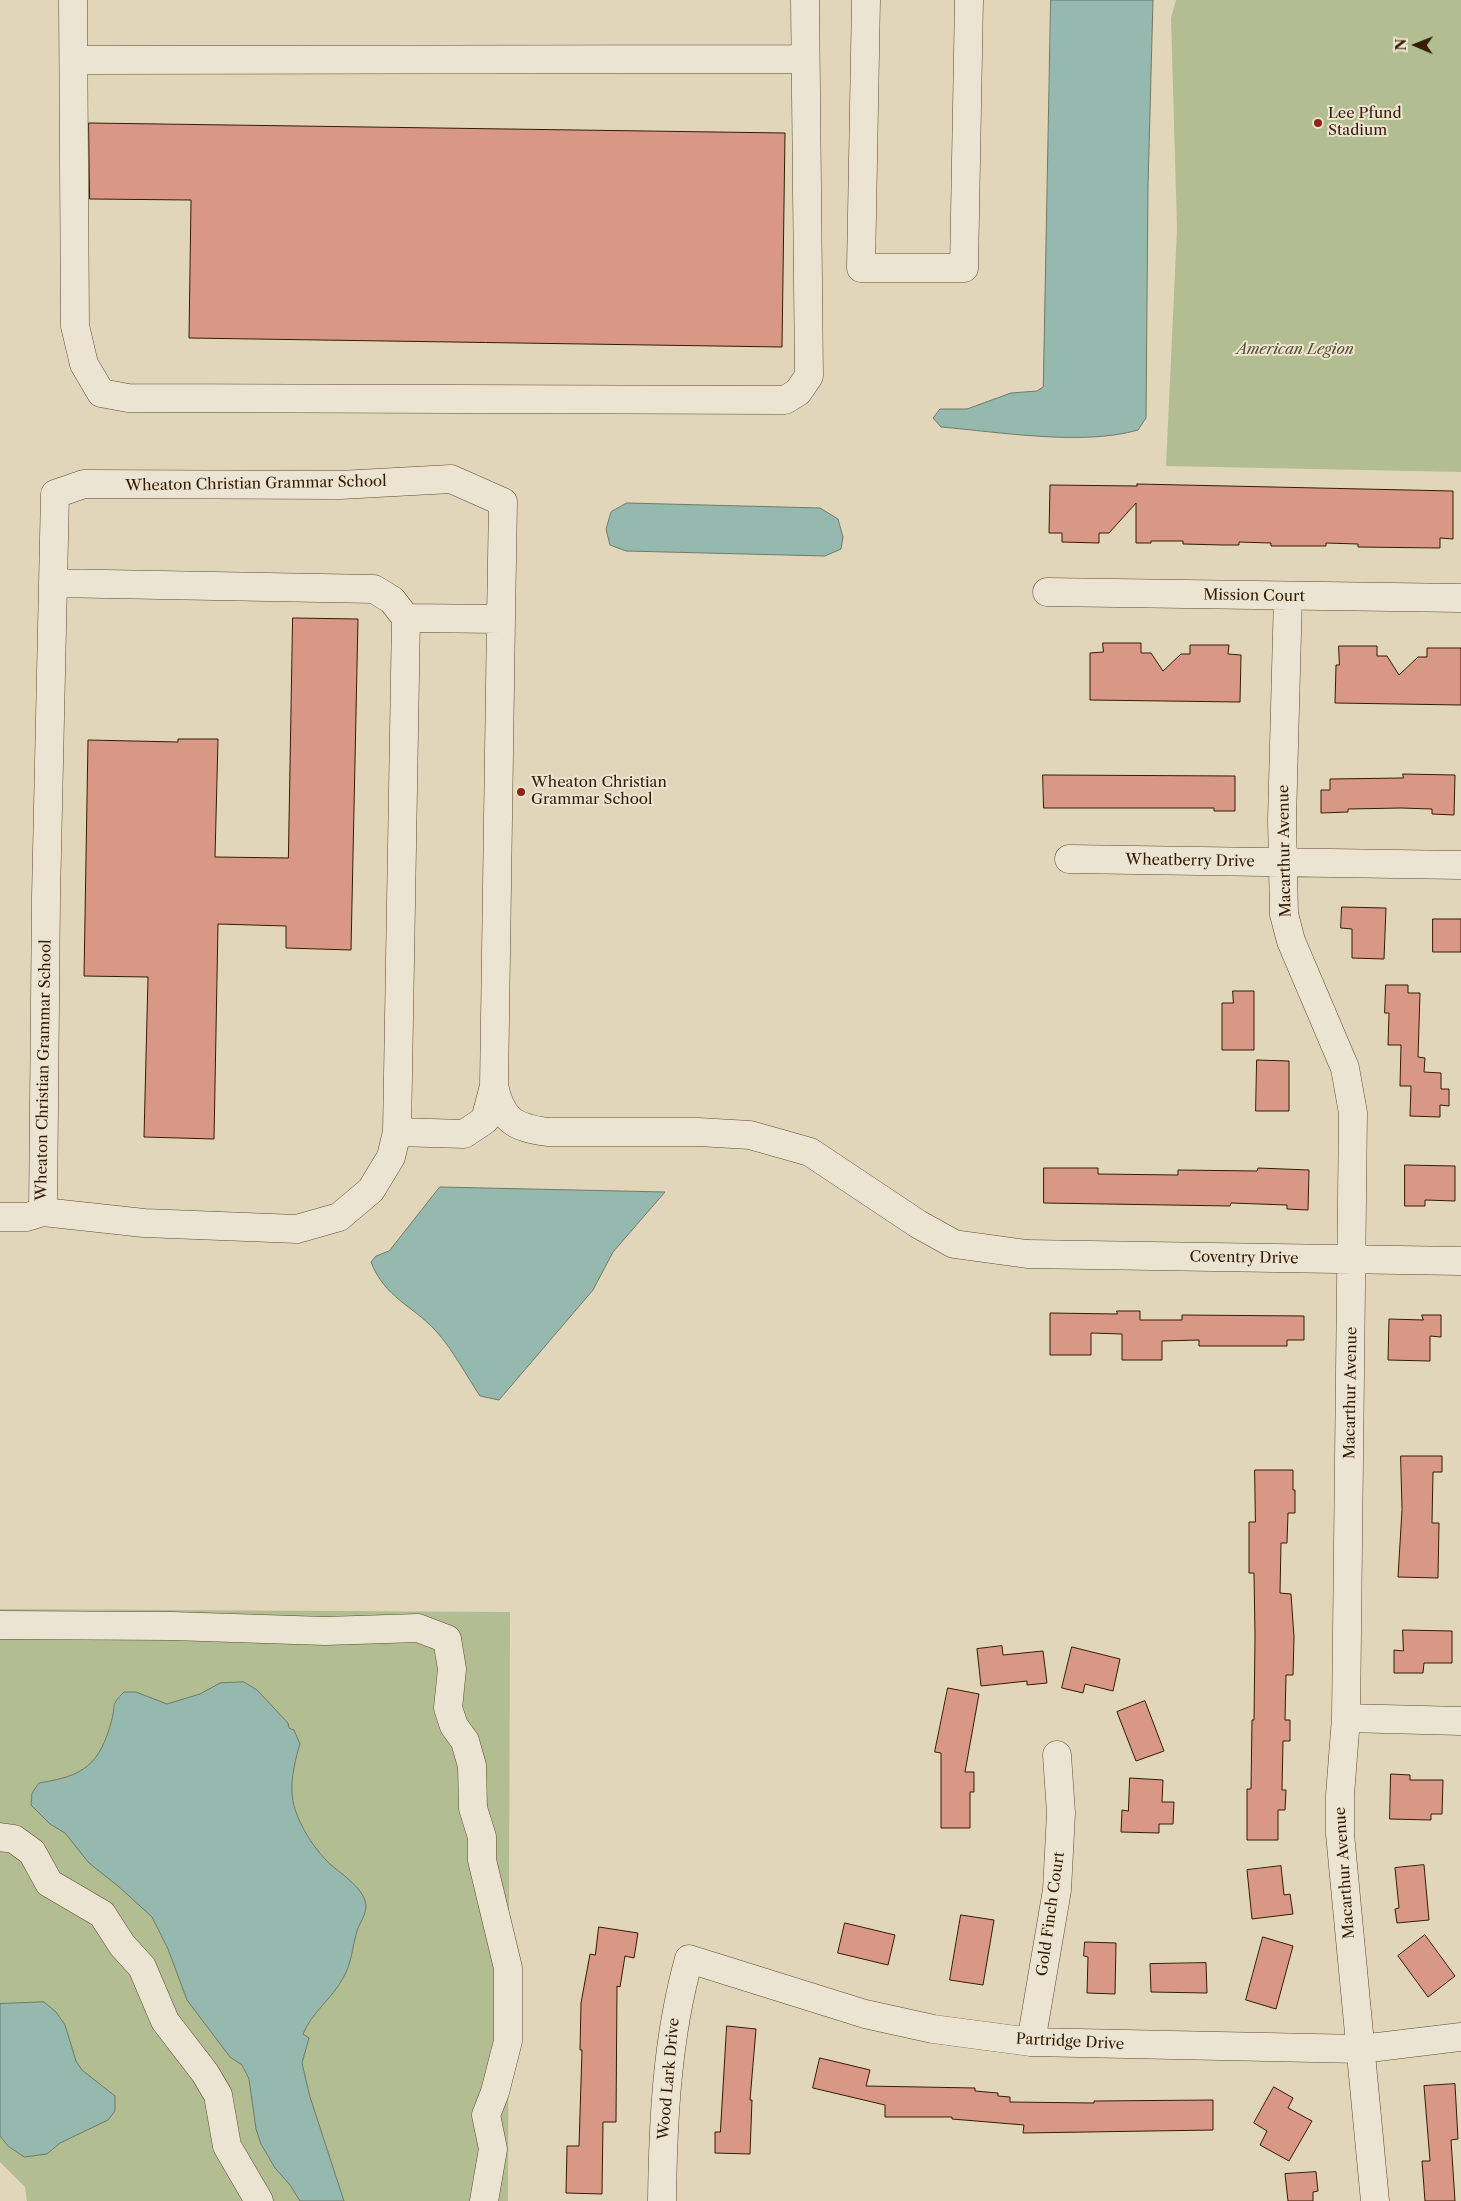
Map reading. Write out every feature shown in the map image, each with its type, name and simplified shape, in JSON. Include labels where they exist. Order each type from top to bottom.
[{"type":"street","points":[[74,0],[75,326],[84,364],[101,393],[138,398],[785,400],[798,392],[809,376],[805,0]]},
{"type":"street","points":[[866,0],[861,268],[964,268],[968,0]]},
{"type":"street","points":[[74,60],[805,59]]},
{"type":"street","name":"Wheaton Christian Grammar School","points":[[406,618],[397,1132],[391,1157],[371,1190],[339,1217],[297,1229],[144,1223],[43,1212],[46,897],[55,494],[84,484],[340,485],[451,479],[502,502],[502,619]]},
{"type":"street","points":[[53,583],[374,588],[392,600],[406,618],[502,619],[494,1086],[485,1120],[464,1134],[397,1132]]},
{"type":"street","name":"Mission Court","points":[[1047,592],[1461,598]]},
{"type":"street","name":"Macarthur Avenue","points":[[1288,596],[1283,862],[1284,914],[1291,941],[1335,1042],[1350,1085],[1353,1113],[1353,1260],[1346,1718],[1340,1795],[1340,1834],[1375,2201]]},
{"type":"street","name":"Wheatberry Drive","points":[[1069,859],[1461,865]]},
{"type":"street","name":"Coventry Drive","points":[[494,1086],[499,1107],[511,1122],[527,1129],[547,1132],[698,1132],[750,1135],[810,1152],[918,1224],[954,1244],[981,1250],[1027,1254],[1461,1261]]},
{"type":"street","points":[[0,1217],[27,1217],[43,1212]]},
{"type":"street","points":[[0,1625],[162,1626],[325,1631],[418,1628],[447,1639],[452,1669],[448,1708],[454,1726],[465,1741],[472,1766],[473,1808],[482,1837],[482,1860],[508,1968],[508,2041],[495,2092],[486,2115],[493,2149],[484,2201]]},
{"type":"street","points":[[1346,1718],[1461,1721]]},
{"type":"street","name":"Gold Finch Court","points":[[1031,2042],[1057,1890],[1060,1813],[1057,1755]]},
{"type":"street","points":[[0,1837],[14,1839],[32,1852],[49,1883],[102,1914],[122,1945],[142,1967],[165,2021],[200,2066],[218,2095],[227,2146],[236,2165],[259,2201]]},
{"type":"street","name":"Partridge Drive","points":[[689,1959],[865,2014],[941,2030],[1031,2042],[1361,2049],[1461,2037]]},
{"type":"street","name":"Wood Lark Drive","points":[[662,2201],[668,2068],[678,2001],[689,1959]]},
{"type":"green space","name":"American Legion","points":[[1176,0],[1461,0],[1461,472],[1166,466],[1177,229],[1171,18]]},
{"type":"green space","points":[[0,1609],[510,1612],[508,2201],[27,2201],[25,2187],[0,2162]]},
{"type":"water","points":[[1051,0],[1153,0],[1148,186],[1146,418],[1138,430],[1116,435],[1092,437],[1041,436],[941,427],[933,418],[940,409],[967,409],[1011,393],[1037,391],[1043,387]]},
{"type":"water","points":[[627,503],[820,508],[838,519],[843,537],[841,549],[825,556],[626,551],[610,545],[606,529],[611,512]]},
{"type":"water","points":[[440,1187],[665,1192],[613,1252],[593,1290],[499,1400],[480,1396],[442,1338],[427,1322],[391,1293],[371,1262],[376,1256],[389,1251]]},
{"type":"water","points":[[244,1682],[257,1690],[288,1723],[289,1728],[294,1730],[300,1744],[294,1767],[292,1791],[293,1801],[300,1821],[323,1857],[358,1888],[365,1900],[364,1917],[357,1931],[346,1972],[303,2034],[309,2038],[302,2063],[310,2097],[344,2201],[300,2201],[290,2185],[275,2168],[261,2144],[256,2129],[249,2079],[242,2065],[230,2057],[187,2000],[168,1949],[152,1917],[89,1863],[65,1833],[50,1824],[31,1805],[32,1793],[39,1783],[68,1777],[88,1766],[95,1758],[107,1735],[115,1702],[124,1692],[136,1692],[167,1704],[200,1694],[220,1683]]},
{"type":"water","points":[[44,2002],[56,2012],[65,2025],[76,2061],[82,2070],[115,2096],[115,2111],[108,2120],[60,2143],[47,2154],[24,2157],[8,2146],[0,2136],[0,2004]]},
{"type":"building","points":[[89,123],[785,133],[782,347],[189,338],[191,200],[90,199]]},
{"type":"building","points":[[1137,484],[1453,491],[1453,539],[1440,538],[1440,548],[1358,547],[1358,544],[1326,543],[1326,546],[1271,546],[1271,543],[1239,542],[1239,545],[1183,544],[1183,541],[1136,543],[1136,503],[1109,533],[1099,533],[1099,543],[1062,542],[1062,533],[1049,533],[1050,485],[1137,486]]},
{"type":"building","points":[[293,618],[358,619],[351,950],[286,948],[286,926],[218,924],[214,1139],[144,1137],[148,977],[84,976],[88,740],[178,742],[178,739],[218,739],[215,857],[288,858]]},
{"type":"building","points":[[1103,643],[1141,643],[1141,653],[1151,653],[1163,671],[1181,654],[1190,654],[1190,645],[1229,645],[1228,654],[1241,655],[1240,702],[1090,700],[1090,653],[1103,652]]},
{"type":"building","points":[[1339,646],[1377,646],[1377,656],[1387,656],[1399,675],[1418,657],[1427,657],[1427,648],[1461,648],[1461,705],[1335,703],[1336,665],[1339,665]]},
{"type":"building","points":[[1403,774],[1455,775],[1454,815],[1432,814],[1432,809],[1401,808],[1348,809],[1348,812],[1321,813],[1321,790],[1330,790],[1330,779],[1403,778]]},
{"type":"building","points":[[1043,775],[1235,776],[1235,811],[1214,811],[1214,808],[1044,808]]},
{"type":"building","points":[[1342,907],[1386,908],[1384,959],[1352,958],[1352,929],[1341,928]]},
{"type":"building","points":[[1433,919],[1461,919],[1461,952],[1433,952]]},
{"type":"building","points":[[1386,985],[1408,985],[1408,993],[1420,993],[1418,1057],[1425,1058],[1424,1072],[1441,1073],[1441,1089],[1449,1089],[1449,1106],[1440,1105],[1440,1117],[1410,1116],[1411,1086],[1400,1086],[1401,1045],[1388,1045],[1389,1013],[1385,1013]]},
{"type":"building","points":[[1233,991],[1254,991],[1254,1050],[1222,1050],[1222,1003],[1233,1003]]},
{"type":"building","points":[[1257,1060],[1289,1061],[1289,1111],[1256,1111]]},
{"type":"building","points":[[1405,1165],[1455,1166],[1455,1201],[1425,1200],[1425,1206],[1405,1206]]},
{"type":"building","points":[[1044,1168],[1098,1168],[1098,1174],[1178,1175],[1178,1170],[1257,1171],[1258,1168],[1309,1170],[1308,1210],[1287,1209],[1287,1205],[1231,1203],[1230,1206],[1044,1203]]},
{"type":"building","points":[[1117,1311],[1140,1311],[1140,1320],[1182,1320],[1182,1315],[1304,1316],[1304,1340],[1287,1340],[1287,1346],[1199,1346],[1199,1340],[1162,1341],[1162,1360],[1122,1360],[1122,1334],[1091,1333],[1091,1355],[1050,1355],[1050,1313],[1117,1314]]},
{"type":"building","points":[[1422,1315],[1441,1315],[1441,1337],[1430,1336],[1430,1361],[1388,1360],[1389,1319],[1423,1320]]},
{"type":"building","points":[[1401,1456],[1442,1456],[1442,1472],[1433,1472],[1432,1523],[1439,1523],[1438,1578],[1398,1577],[1402,1510]]},
{"type":"building","points":[[1255,1470],[1293,1470],[1293,1490],[1295,1490],[1295,1513],[1288,1513],[1287,1543],[1281,1543],[1280,1593],[1291,1594],[1294,1637],[1293,1675],[1286,1675],[1285,1720],[1290,1720],[1290,1741],[1283,1741],[1282,1790],[1286,1790],[1285,1810],[1278,1810],[1278,1840],[1247,1840],[1247,1789],[1251,1789],[1252,1720],[1254,1720],[1255,1636],[1254,1573],[1249,1573],[1249,1522],[1255,1522]]},
{"type":"building","points":[[1403,1630],[1452,1631],[1452,1663],[1424,1663],[1423,1673],[1394,1673],[1394,1650],[1403,1651]]},
{"type":"building","points":[[1002,1646],[1003,1655],[1043,1651],[1047,1683],[1027,1685],[1027,1681],[981,1686],[977,1649]]},
{"type":"building","points":[[1072,1647],[1120,1659],[1113,1691],[1085,1684],[1083,1693],[1062,1688]]},
{"type":"building","points":[[948,1688],[979,1694],[965,1772],[974,1772],[974,1792],[970,1792],[970,1828],[941,1828],[941,1753],[935,1752]]},
{"type":"building","points":[[1145,1701],[1164,1751],[1136,1761],[1117,1712]]},
{"type":"building","points":[[1391,1774],[1410,1775],[1410,1780],[1443,1780],[1442,1814],[1431,1814],[1431,1820],[1390,1819]]},
{"type":"building","points":[[1130,1778],[1163,1780],[1162,1802],[1174,1802],[1173,1824],[1159,1824],[1159,1833],[1121,1832],[1122,1810],[1128,1811]]},
{"type":"building","points":[[1424,1865],[1429,1920],[1397,1923],[1395,1909],[1399,1908],[1395,1868]]},
{"type":"building","points":[[1281,1866],[1284,1895],[1290,1894],[1293,1914],[1252,1919],[1247,1870]]},
{"type":"building","points":[[961,1915],[994,1920],[983,1985],[950,1980]]},
{"type":"building","points":[[845,1923],[895,1935],[888,1965],[838,1953]]},
{"type":"building","points":[[599,1927],[638,1933],[634,1958],[625,1956],[620,1987],[617,1986],[616,2122],[603,2122],[602,2194],[566,2193],[567,2146],[579,2146],[582,2050],[580,2050],[581,2003],[590,1954],[595,1955]]},
{"type":"building","points":[[1425,1935],[1455,1976],[1428,1997],[1398,1956]]},
{"type":"building","points":[[1263,1937],[1293,1946],[1276,2009],[1246,2000]]},
{"type":"building","points":[[1085,1942],[1116,1943],[1115,1994],[1087,1993],[1088,1957],[1084,1956]]},
{"type":"building","points":[[1206,1963],[1207,1993],[1151,1992],[1150,1964]]},
{"type":"building","points":[[727,2026],[756,2029],[750,2100],[752,2100],[750,2154],[715,2153],[715,2132],[720,2132]]},
{"type":"building","points":[[820,2058],[870,2070],[866,2086],[975,2088],[975,2091],[998,2093],[998,2096],[1010,2097],[1010,2102],[1094,2103],[1094,2101],[1213,2100],[1213,2130],[1023,2133],[1024,2125],[952,2119],[952,2117],[885,2117],[885,2105],[813,2088]]},
{"type":"building","points":[[1455,2084],[1458,2139],[1451,2140],[1455,2201],[1425,2201],[1422,2161],[1430,2161],[1424,2086]]},
{"type":"building","points":[[1274,2087],[1293,2098],[1288,2108],[1312,2121],[1289,2161],[1260,2145],[1267,2131],[1254,2123]]},
{"type":"building","points":[[1316,2172],[1318,2191],[1313,2192],[1313,2201],[1288,2201],[1285,2174]]},
{"type":"place","name":"Lee Pfund Stadium","points":[[1318,123]]},
{"type":"place","name":"Wheaton Christian Grammar School","points":[[521,792]]}]
